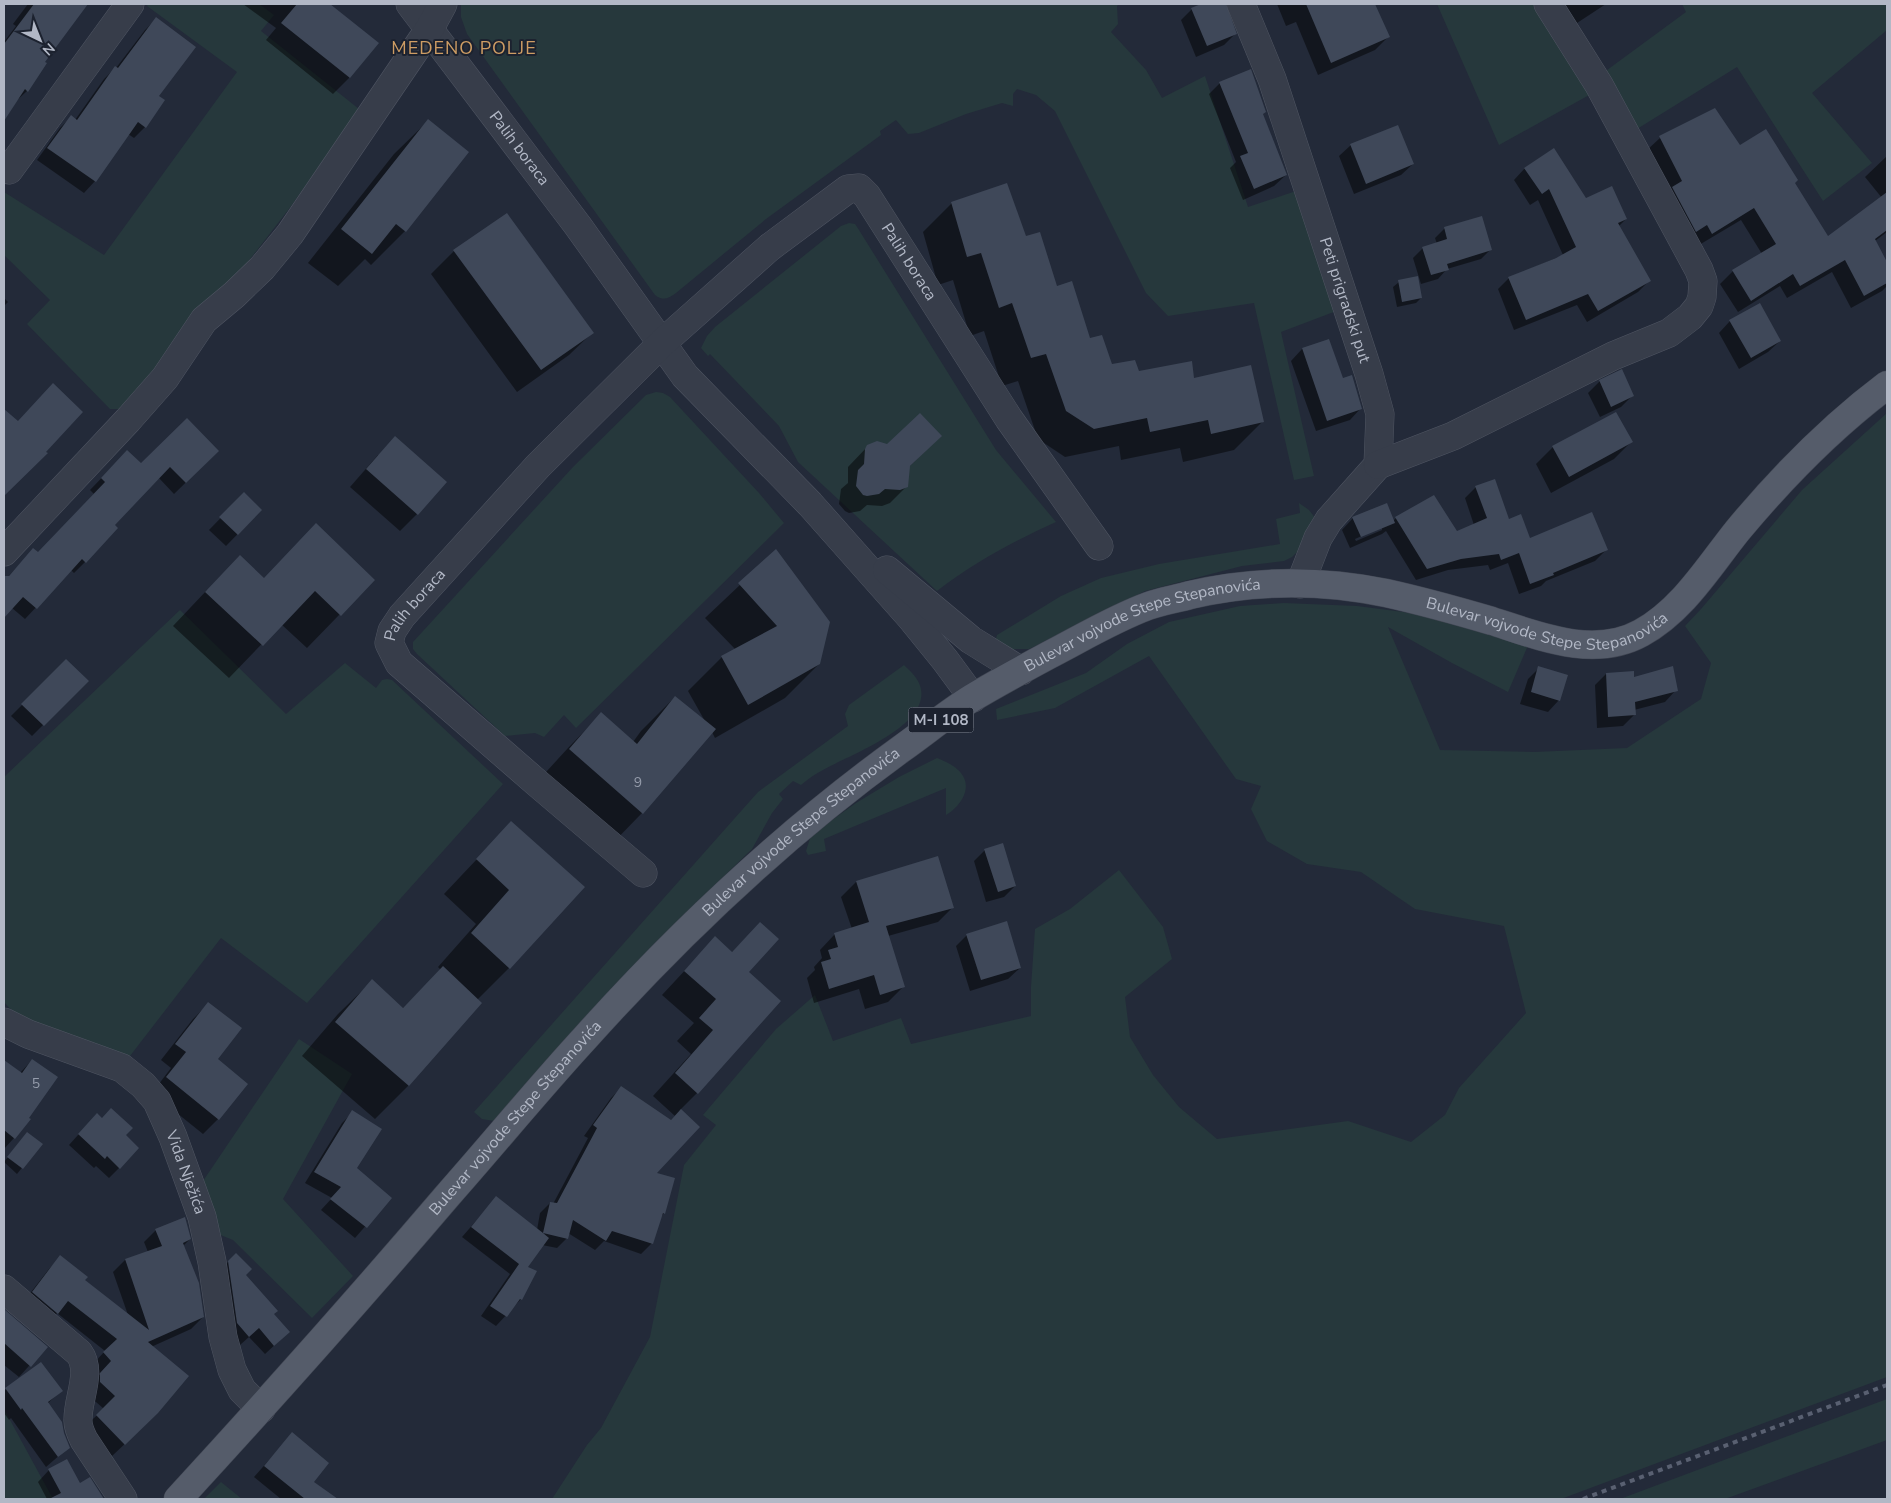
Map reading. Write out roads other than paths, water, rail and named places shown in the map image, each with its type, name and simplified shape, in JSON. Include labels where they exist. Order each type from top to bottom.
[{"type":"main road","name":"Bulevar vojvode Stepe Stepanovića","points":[[178,1499],[261,1409],[583,1040],[696,921],[761,861],[850,786],[973,698],[1130,614],[1156,603],[1248,585],[1300,584],[1349,587],[1386,593],[1576,644],[1601,645],[1625,641],[1644,632],[1663,618],[1683,599],[1735,534],[1809,450],[1887,385]]},
{"type":"street","points":[[9,170],[130,4]]},
{"type":"street","name":"Palih boraca","points":[[410,4],[578,226],[685,376],[810,504],[911,618],[973,698]]},
{"type":"street","points":[[4,552],[165,378],[204,320],[262,268],[290,234],[430,28],[443,4]]},
{"type":"street","name":"Peti prigradski put","points":[[1241,4],[1272,79],[1369,374],[1380,414],[1378,465]]},
{"type":"street","points":[[1300,584],[1318,538],[1329,520],[1378,465],[1453,436],[1613,356],[1669,333],[1690,317],[1699,306],[1702,297],[1703,281],[1699,270],[1600,85],[1548,4]]},
{"type":"street","name":"Palih boraca","points":[[643,872],[399,663],[389,643],[392,631],[402,616],[538,466],[662,343],[770,247],[848,189],[858,188],[867,196],[1009,419],[1099,546]]},
{"type":"street","name":"Palih boraca","points":[[810,504],[971,640],[1021,671]]},
{"type":"street","name":"Vida Nježića","points":[[4,1022],[20,1031],[122,1068],[143,1084],[156,1101],[177,1146],[202,1217],[212,1262],[223,1338],[232,1370],[242,1390],[261,1409]]},
{"type":"street","points":[[4,1289],[84,1360],[85,1370],[78,1420],[80,1430],[84,1440],[123,1499]]},
{"type":"railway","points":[[1583,1499],[1887,1385]]},
{"type":"district","name":"MEDENO POLJE","points":[[464,48]]}]
